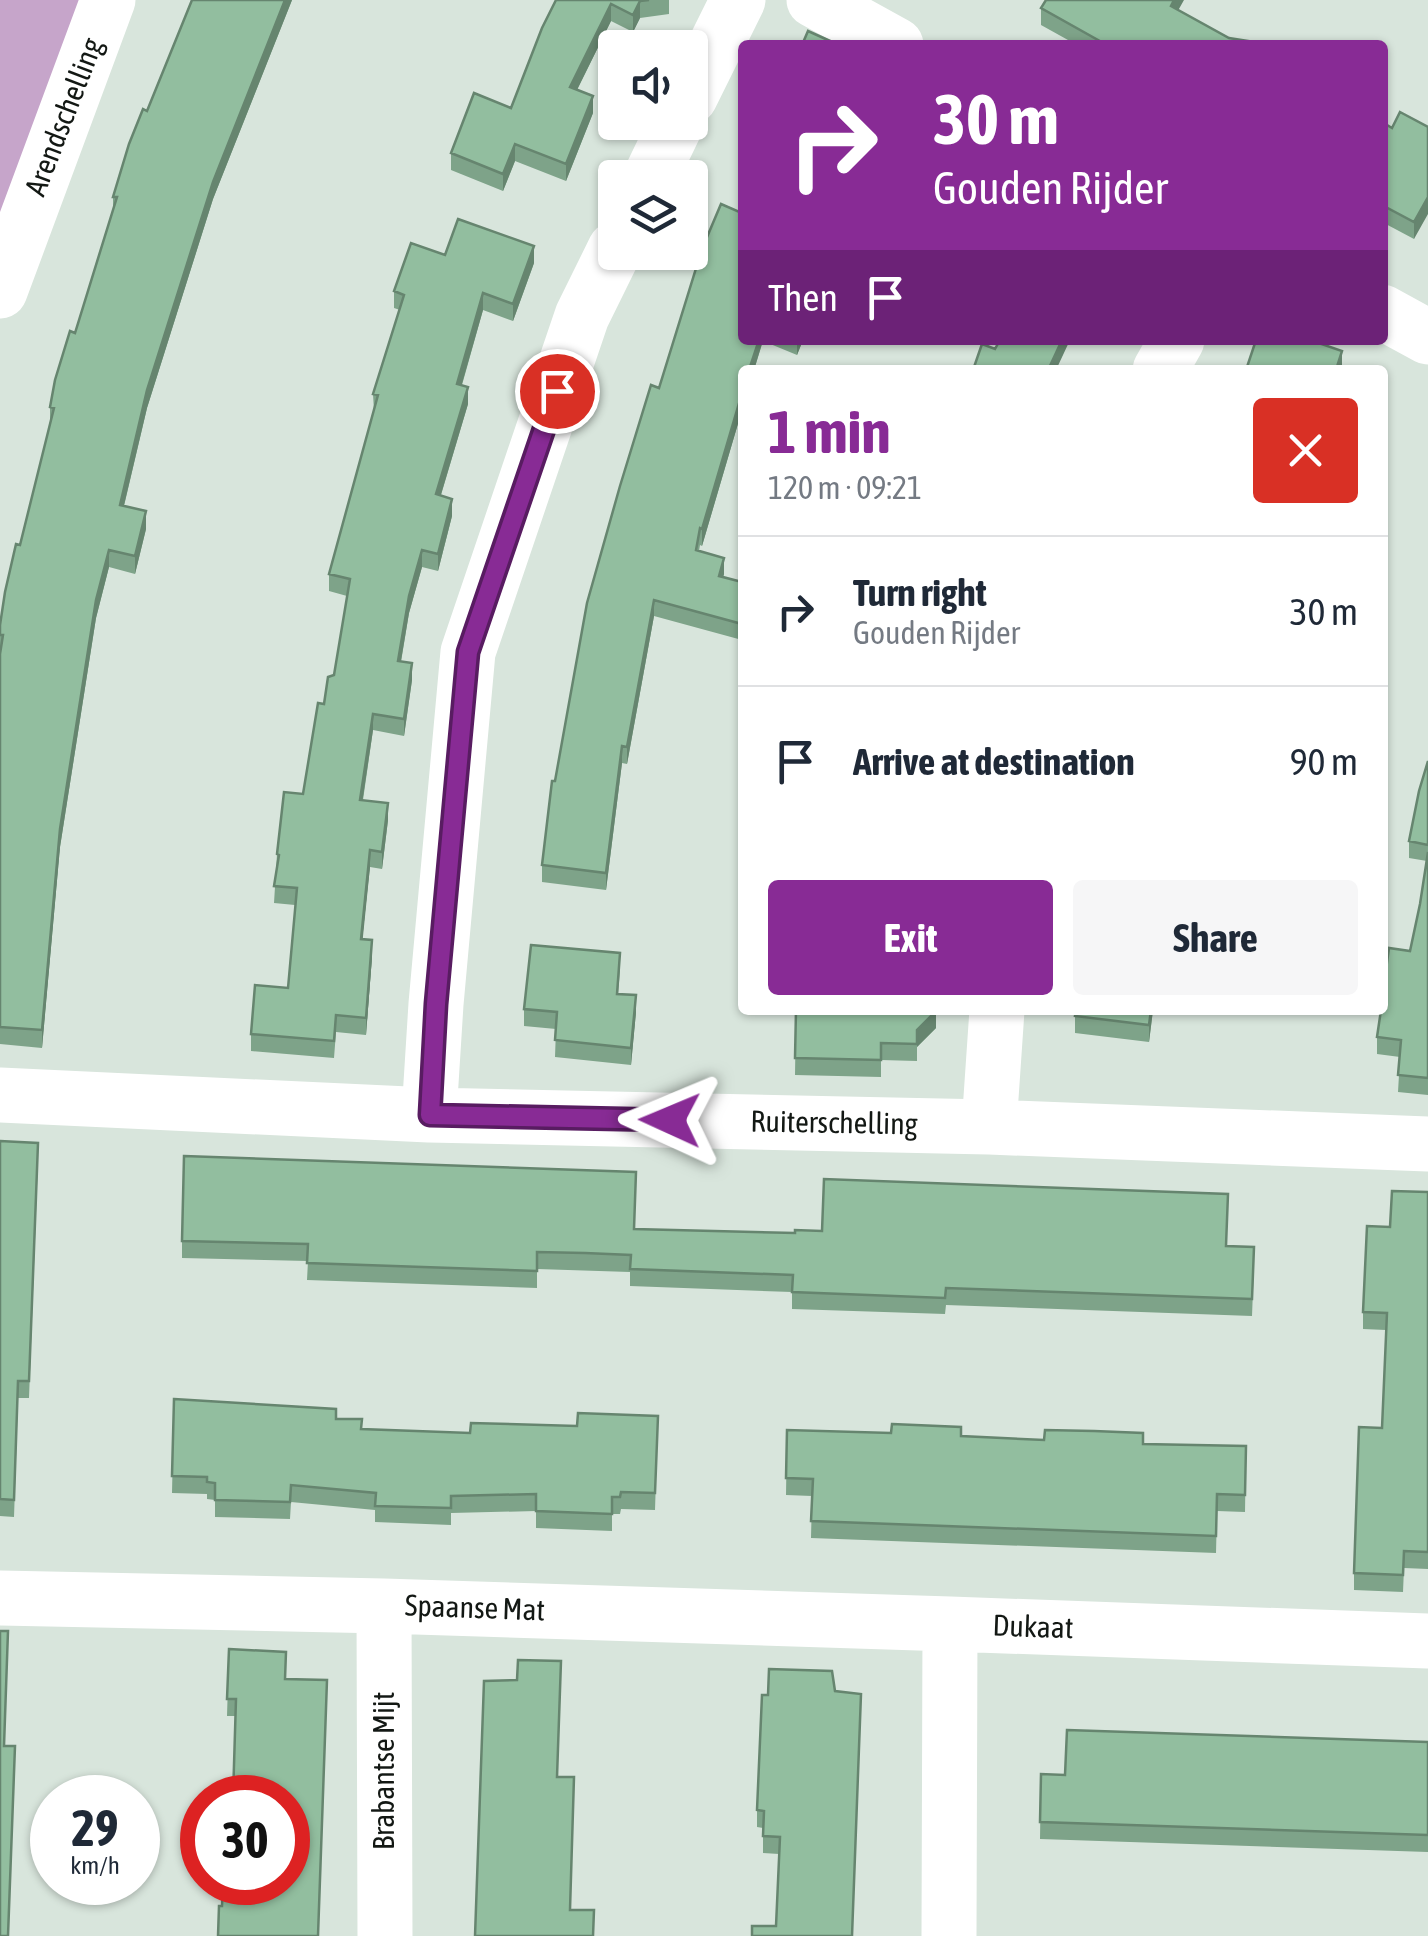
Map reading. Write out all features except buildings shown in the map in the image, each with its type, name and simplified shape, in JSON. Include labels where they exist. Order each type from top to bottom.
[{"type":"street","name":"Arendschelling","points":[[0,290],[108,0]]},
{"type":"street","points":[[708,61],[738,0]]},
{"type":"street","points":[[814,0],[887,40]]},
{"type":"street","points":[[430,1115],[436,1004],[468,652],[582,316],[605,270]]},
{"type":"street","points":[[1388,315],[1428,337]]},
{"type":"street","points":[[989,1126],[996,1015]]},
{"type":"street","name":"Ruiterschelling","points":[[0,1095],[430,1115],[989,1126],[1428,1144]]},
{"type":"street","name":"Spaanse Mat","points":[[0,1598],[950,1624]]},
{"type":"street","name":"Brabantse Mijt","points":[[384,1606],[384,1936]]},
{"type":"street","name":"Dukaat","points":[[949,1936],[950,1624],[1428,1640]]},
{"type":"shaded area","points":[[0,0],[92,0],[0,289]]},
{"type":"route","points":[[557,391],[468,652],[436,1004],[430,1115],[670,1120]]}]
